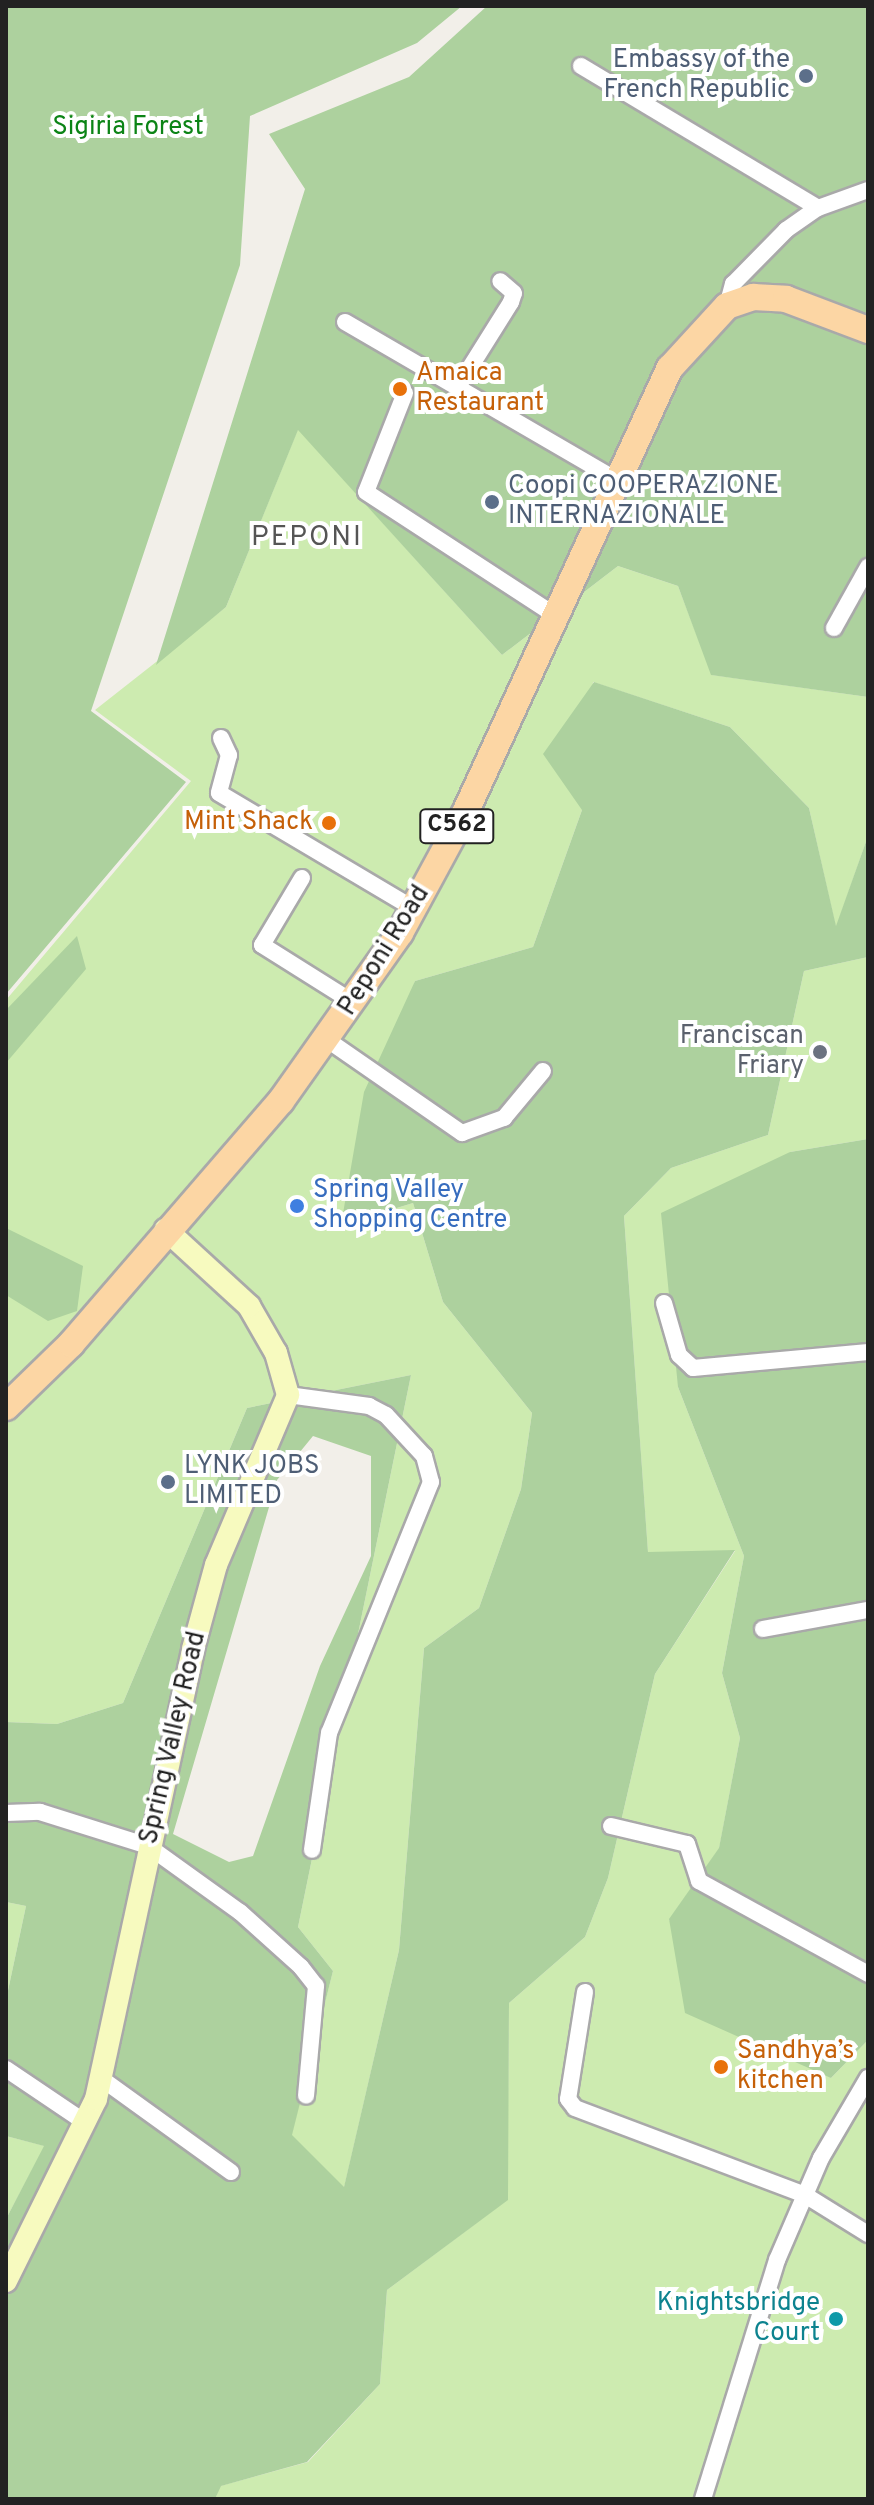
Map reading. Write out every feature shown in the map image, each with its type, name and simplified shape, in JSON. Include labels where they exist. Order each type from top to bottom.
[{"type":"main road","points":[[727,306],[778,297],[868,330]]},
{"type":"main road","name":"Peponi Road","points":[[6,1407],[71,1344],[329,1041],[354,1003],[414,909],[556,616],[670,368],[727,306]]},
{"type":"street","points":[[581,66],[818,208]]},
{"type":"street","points":[[727,306],[735,282],[818,208],[868,190]]},
{"type":"street","points":[[459,385],[511,302],[514,293],[500,281]]},
{"type":"street","points":[[345,322],[459,385],[618,481]]},
{"type":"street","points":[[405,393],[366,492],[556,616]]},
{"type":"street","points":[[834,628],[868,567]]},
{"type":"street","points":[[221,738],[229,755],[219,793],[414,909]]},
{"type":"street","points":[[302,878],[262,945],[354,1003]]},
{"type":"street","points":[[329,1041],[462,1133],[504,1118],[543,1071]]},
{"type":"street","points":[[166,1230],[249,1306],[276,1353],[288,1395],[369,1406],[386,1415],[424,1456],[431,1482],[329,1733],[312,1850]]},
{"type":"street","points":[[664,1303],[679,1355],[693,1368],[868,1352]]},
{"type":"street","name":"Spring Valley Road","points":[[6,2281],[102,2079],[148,1846],[216,1565],[288,1395]]},
{"type":"street","points":[[763,1629],[868,1610]]},
{"type":"street","points":[[6,1813],[40,1812],[148,1846],[240,1912],[316,1986],[306,2096]]},
{"type":"street","points":[[611,1826],[687,1844],[699,1881],[868,1974]]},
{"type":"street","points":[[585,1992],[568,2099],[575,2108],[805,2195],[868,2234]]},
{"type":"street","points":[[6,2069],[83,2121]]},
{"type":"street","points":[[703,2499],[777,2260],[805,2195],[868,2078]]},
{"type":"street","points":[[102,2079],[231,2172]]},
{"type":"green space","name":"Sigiria Forest","points":[[6,6],[462,6],[417,43],[250,116],[240,265],[91,711],[186,782],[6,994]]},
{"type":"green space","points":[[487,6],[868,6],[868,697],[711,675],[678,586],[618,566],[502,655],[298,430],[226,607],[156,665],[305,189],[269,134],[409,77]]},
{"type":"green space","points":[[298,429],[502,655],[618,566],[678,586],[712,675],[868,697],[868,836],[836,928],[809,808],[730,727],[593,682],[582,810],[533,947],[415,981],[341,1225],[413,1203],[443,1302],[532,1413],[521,1489],[479,1608],[424,1648],[399,1950],[344,2188],[291,2136],[333,1971],[298,1927],[411,1375],[247,1408],[123,1703],[57,1724],[6,1722],[6,1000],[191,781],[95,710],[226,607]]},
{"type":"green space","points":[[594,682],[730,727],[809,808],[836,926],[868,836],[868,957],[804,971],[768,1135],[671,1168],[624,1216],[648,1552],[735,1550],[655,1674],[608,1878],[585,1937],[509,2003],[508,2200],[387,2290],[380,2384],[307,2462],[221,2486],[215,2499],[6,2499],[6,2219],[44,2146],[6,2136],[6,2000],[26,1906],[6,1902],[6,1722],[57,1724],[123,1703],[247,1408],[411,1375],[298,1927],[333,1971],[292,2135],[344,2187],[399,1950],[424,1648],[479,1608],[521,1489],[532,1413],[443,1302],[413,1203],[341,1225],[364,1092],[415,981],[533,947],[582,810],[543,754]],"holes":[[[313,1436],[371,1456],[371,1556],[320,1666],[253,1856],[229,1862],[173,1834],[277,1480]]]},
{"type":"green space","points":[[77,936],[86,969],[6,1063],[6,1010]]},
{"type":"green space","points":[[868,957],[868,1139],[790,1152],[678,1387],[744,1556],[722,1673],[740,1738],[719,1849],[669,1920],[831,2078],[868,2040],[868,2499],[215,2499],[220,2486],[308,2462],[380,2384],[387,2290],[507,2200],[509,2003],[585,1937],[608,1878],[655,1674],[735,1551],[648,1553],[624,1216],[671,1168],[768,1135],[804,971]]},
{"type":"green space","points":[[868,1139],[868,2040],[831,2078],[685,2013],[669,1919],[719,1848],[740,1738],[722,1673],[744,1556],[678,1387],[661,1213],[790,1152]]},
{"type":"green space","points":[[6,1228],[83,1266],[77,1311],[48,1321],[6,1295]]},
{"type":"green space","points":[[6,1902],[26,1906],[6,2000]]},
{"type":"green space","points":[[6,2136],[45,2146],[6,2219]]},
{"type":"place","name":"Embassy of the French Republic","points":[[806,76]]},
{"type":"place","name":"Amaica Restaurant","points":[[400,389]]},
{"type":"place","name":"Coopi COOPERAZIONE INTERNAZIONALE","points":[[492,502]]},
{"type":"place","name":"Mint Shack","points":[[329,823]]},
{"type":"place","name":"Franciscan Friary","points":[[820,1052]]},
{"type":"place","name":"Spring Valley Shopping Centre","points":[[297,1206]]},
{"type":"place","name":"LYNK JOBS LIMITED","points":[[168,1482]]},
{"type":"place","name":"Sandhya’s kitchen","points":[[721,2067]]},
{"type":"place","name":"Knightsbridge Court","points":[[836,2319]]},
{"type":"district","name":"PEPONI","points":[[307,538]]}]
